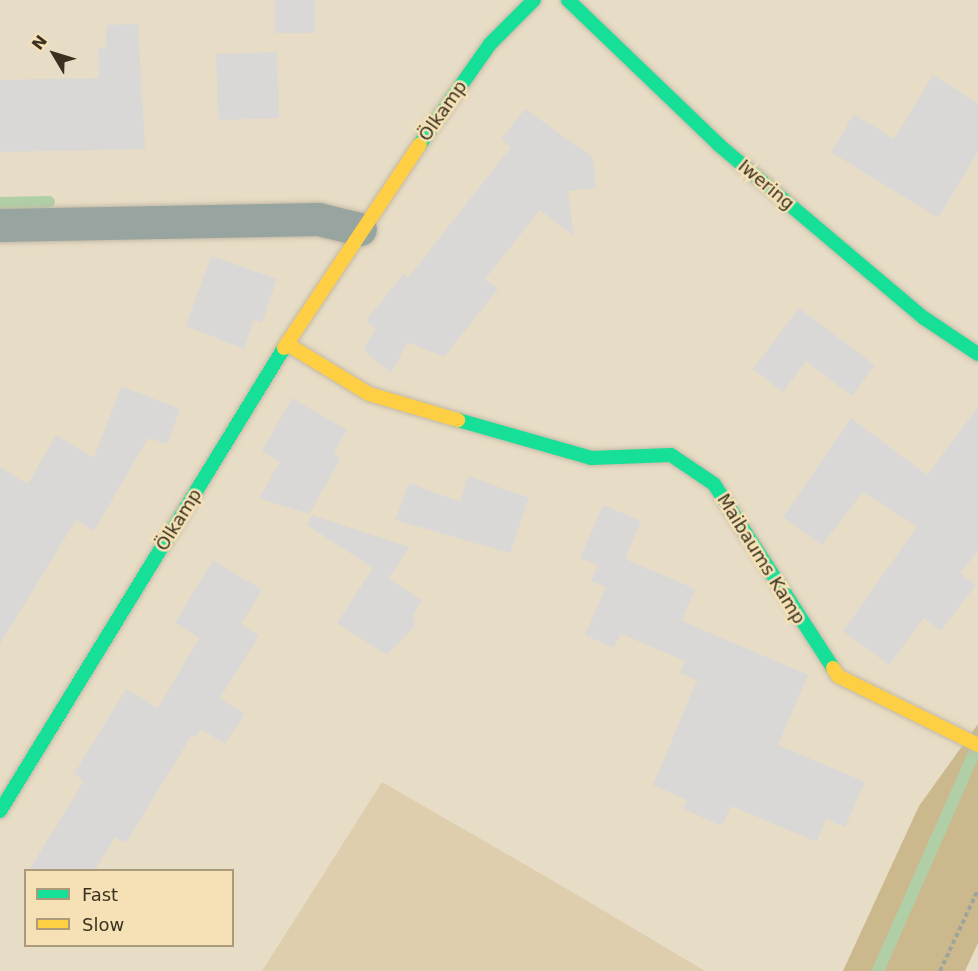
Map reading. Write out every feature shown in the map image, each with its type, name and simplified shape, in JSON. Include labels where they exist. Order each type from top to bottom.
[{"type":"street","name":"Ölkamp","points":[[0,811],[287,344],[360,230],[490,44],[534,0]]},
{"type":"street","name":"Iwering","points":[[568,0],[719,145],[924,318],[978,354]]},
{"type":"street","points":[[0,225],[318,219],[360,230]]},
{"type":"street","name":"Maibaums Kamp","points":[[287,344],[369,394],[591,458],[671,455],[714,484],[838,676],[944,731],[978,745]]},
{"type":"path","points":[[940,971],[978,890]]},
{"type":"shaded area","points":[[978,724],[978,943],[965,971],[843,971],[919,806]]},
{"type":"shaded area","points":[[382,782],[562,886],[705,971],[262,971]]},
{"type":"building","points":[[275,0],[315,0],[315,33],[275,33]]},
{"type":"building","points":[[138,24],[145,149],[0,152],[0,80],[99,78],[98,48],[106,47],[106,25]]},
{"type":"building","points":[[277,52],[279,118],[218,120],[216,54]]},
{"type":"building","points":[[933,75],[978,103],[978,152],[938,218],[831,152],[854,114],[894,139]]},
{"type":"building","points":[[525,109],[593,157],[596,188],[568,191],[574,236],[540,210],[485,279],[498,289],[444,357],[408,342],[391,373],[363,350],[376,329],[366,321],[403,274],[408,278],[511,147],[501,139]]},
{"type":"building","points":[[211,256],[277,279],[262,323],[254,320],[244,349],[186,326]]},
{"type":"building","points":[[799,308],[875,365],[852,396],[806,361],[783,392],[753,369]]},
{"type":"building","points":[[121,386],[180,409],[167,444],[148,438],[94,531],[76,520],[0,644],[0,467],[28,484],[56,435],[94,458]]},
{"type":"building","points":[[292,398],[347,430],[333,454],[341,458],[309,514],[259,498],[280,462],[262,451]]},
{"type":"building","points":[[978,407],[978,551],[960,573],[976,585],[941,631],[924,618],[889,665],[843,631],[917,527],[863,492],[822,545],[783,517],[851,418],[927,475]]},
{"type":"building","points":[[468,476],[529,498],[510,553],[395,520],[409,483],[460,502]]},
{"type":"building","points":[[603,505],[641,521],[625,559],[695,589],[682,621],[808,675],[778,745],[865,782],[845,827],[826,819],[817,842],[731,806],[722,826],[683,809],[687,800],[653,785],[697,680],[680,673],[685,661],[621,634],[614,648],[585,635],[606,587],[591,581],[598,565],[580,558]]},
{"type":"building","points":[[312,515],[409,547],[389,579],[422,600],[413,615],[415,626],[387,655],[337,623],[373,568],[307,525]]},
{"type":"building","points":[[213,560],[262,590],[241,624],[259,636],[220,698],[245,714],[225,744],[201,729],[196,738],[192,735],[126,843],[115,837],[96,869],[30,869],[84,781],[74,774],[126,689],[158,708],[199,638],[175,623]]},
{"type":"waterway","points":[[0,203],[49,202]]},
{"type":"waterway","points":[[878,971],[977,747]]},
{"type":"traffic: fast","points":[[420,144],[490,44],[534,0]]},
{"type":"traffic: fast","points":[[568,0],[719,145],[924,318],[978,354]]},
{"type":"traffic: fast","points":[[0,811],[284,348]]},
{"type":"traffic: fast","points":[[458,420],[591,458],[671,455],[714,484],[833,668]]},
{"type":"traffic: slow","points":[[284,348],[420,144]]},
{"type":"traffic: slow","points":[[287,344],[369,394],[458,420]]},
{"type":"traffic: slow","points":[[833,668],[838,676],[978,745]]}]
